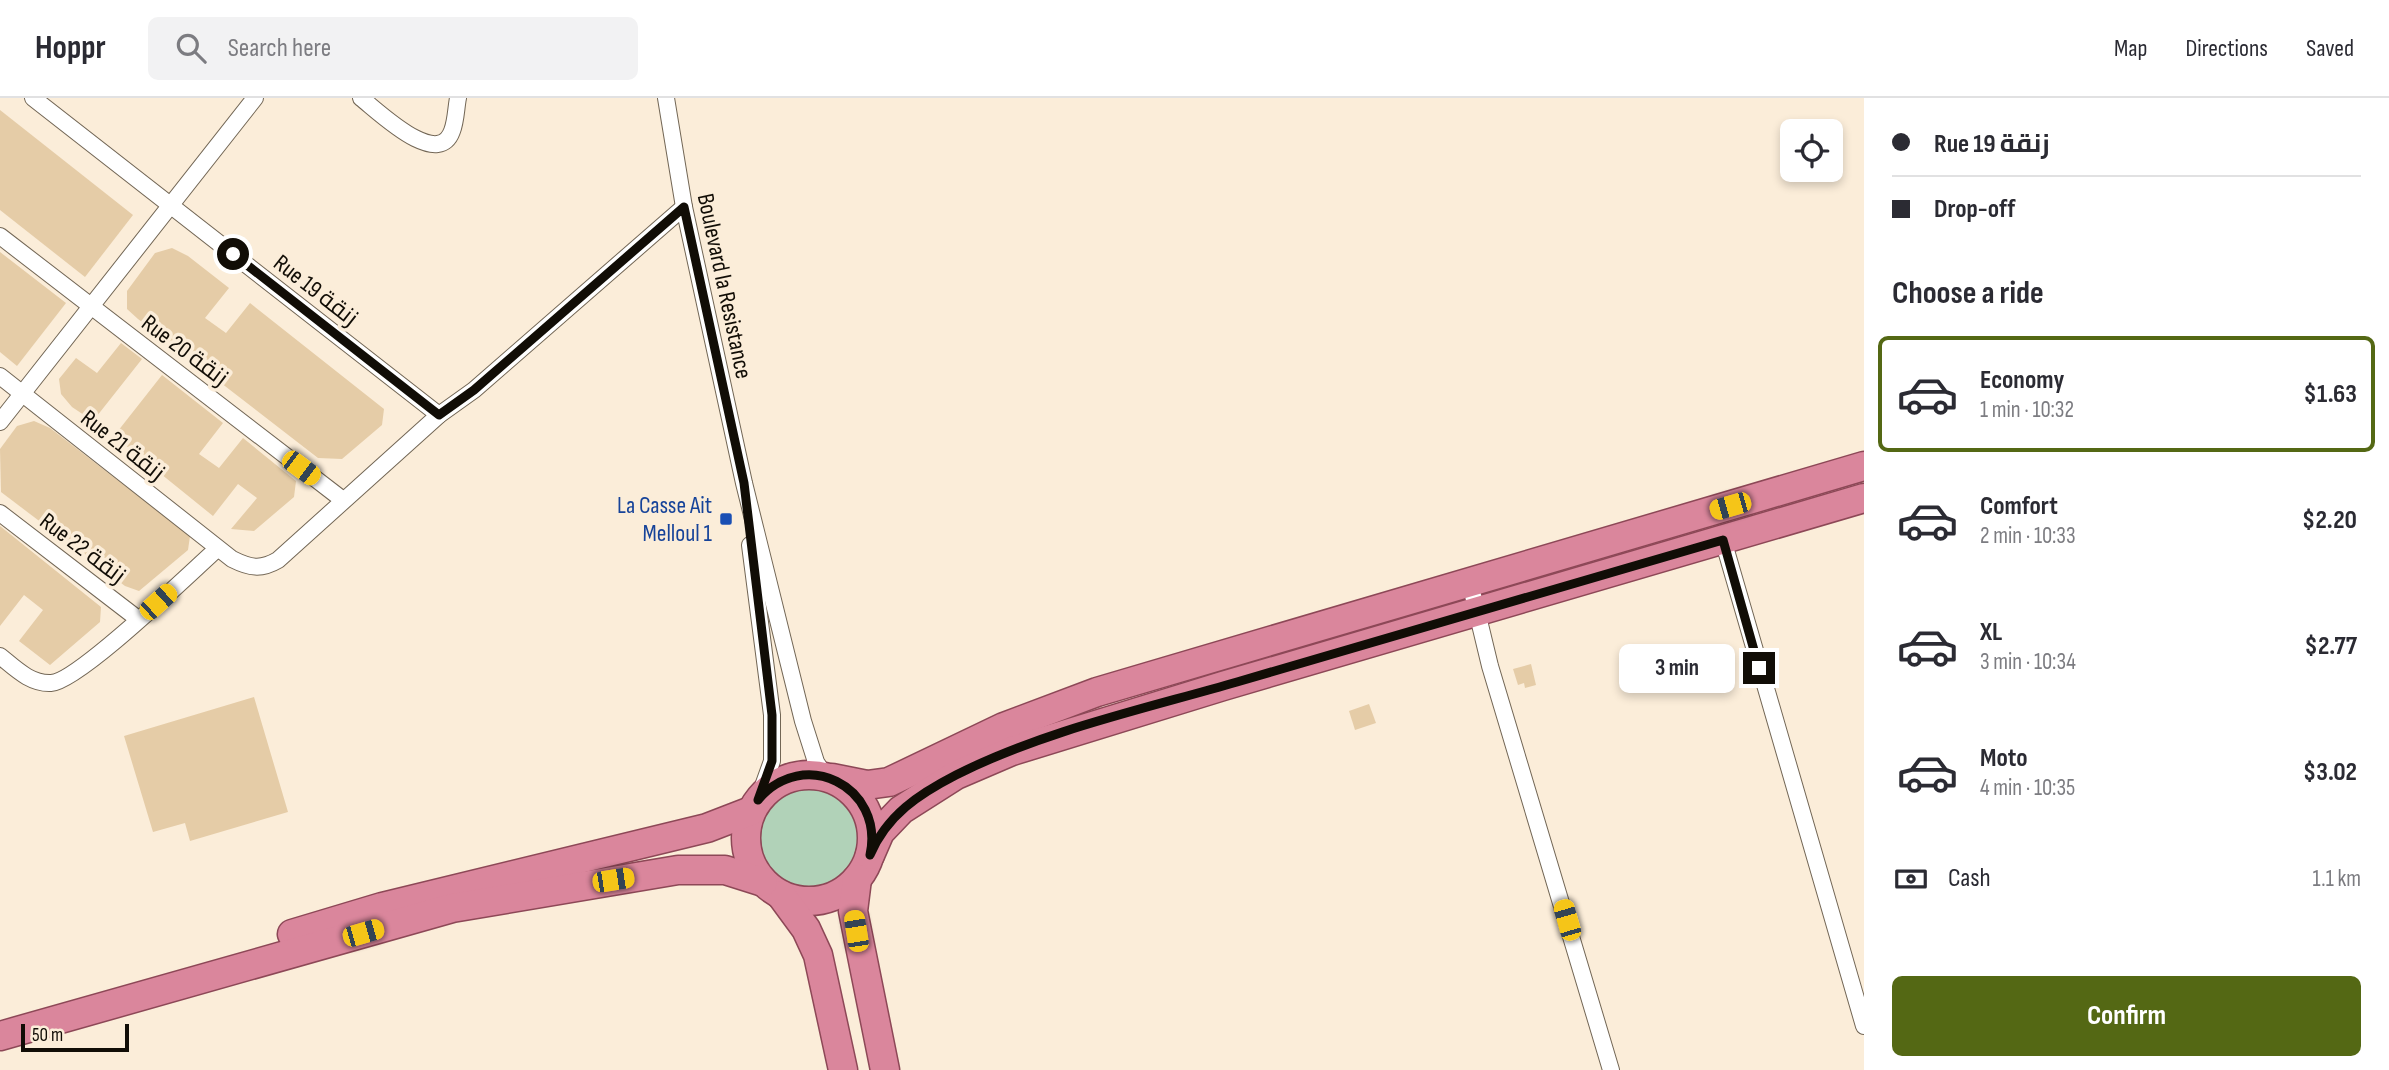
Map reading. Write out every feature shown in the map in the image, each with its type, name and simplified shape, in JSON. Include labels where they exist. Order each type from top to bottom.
[{"type":"highway","points":[[0,1019],[382,907],[707,828],[755,806],[784,779],[808,774],[867,785],[889,782],[1004,727],[1097,692],[1864,466]]},
{"type":"highway","points":[[0,1037],[452,908],[678,870],[725,870],[799,900],[826,899],[842,892],[863,867],[880,832],[901,810],[956,775],[988,760],[1110,720],[1864,498]]},
{"type":"highway","points":[[828,777],[855,794],[865,810],[872,836],[853,911],[885,1070]]},
{"type":"highway","points":[[755,806],[746,827],[747,853],[806,929],[818,955],[843,1070]]},
{"type":"street","name":"Rue 19 زنقة","points":[[33,98],[439,415]]},
{"type":"street","points":[[0,422],[255,98]]},
{"type":"street","points":[[361,98],[415,139],[436,144],[447,139],[453,131],[458,98]]},
{"type":"street","name":"Boulevard la Resistance","points":[[666,98],[684,207],[744,483],[803,721],[816,762],[828,777]]},
{"type":"street","name":"Rue 21 زنقة","points":[[0,376],[217,549],[247,567],[265,567],[278,560],[439,415],[474,390],[684,207]]},
{"type":"street","name":"Rue 20 زنقة","points":[[0,236],[343,500]]},
{"type":"street","name":"Boulevard la Resistance","points":[[744,483],[772,715],[772,761],[755,806]]},
{"type":"street","name":"Rue 22 زنقة","points":[[0,513],[138,619]]},
{"type":"street","points":[[1723,540],[1864,1026]]},
{"type":"street","points":[[0,656],[28,678],[41,682],[66,678],[217,549]]},
{"type":"street","points":[[1470,583],[1490,666],[1611,1070]]},
{"type":"green space","points":[[809,783],[830,787],[848,799],[860,817],[864,838],[860,859],[848,877],[830,889],[809,893],[788,889],[770,877],[758,859],[754,838],[758,817],[770,799],[788,787]]},
{"type":"building","points":[[0,110],[133,215],[85,277],[0,210]]},
{"type":"building","points":[[172,248],[188,256],[229,288],[205,318],[226,333],[250,303],[384,409],[382,425],[342,459],[318,458],[138,319],[127,309],[127,291],[155,253]]},
{"type":"building","points":[[0,252],[66,303],[17,366],[0,352]]},
{"type":"building","points":[[121,343],[142,359],[93,421],[72,407],[61,394],[59,379],[76,358],[97,373]]},
{"type":"building","points":[[162,375],[223,423],[199,454],[219,468],[243,438],[296,481],[294,497],[254,531],[231,529],[257,498],[238,484],[213,516],[114,436]]},
{"type":"building","points":[[34,421],[50,428],[190,536],[188,550],[139,591],[125,586],[1,492],[0,449],[17,426]]},
{"type":"building","points":[[0,526],[101,607],[100,622],[50,665],[19,641],[43,610],[24,595],[0,626]]},
{"type":"building","points":[[1531,664],[1536,685],[1525,688],[1524,683],[1518,685],[1513,669]]},
{"type":"building","points":[[254,697],[288,812],[190,841],[185,823],[153,832],[124,736]]},
{"type":"building","points":[[1369,704],[1376,723],[1355,730],[1349,711]]},
{"type":"place","name":"La Casse Ait Melloul 1","points":[[726,519]]},
{"type":"route","points":[[233,254],[439,415],[474,390],[684,207],[744,483],[754,584],[772,715],[772,761],[758,800],[784,779],[808,774],[832,778],[855,794],[869,818],[872,836],[870,855],[880,832],[901,810],[956,775],[1012,751],[1223,686],[1723,540],[1759,668]]}]
